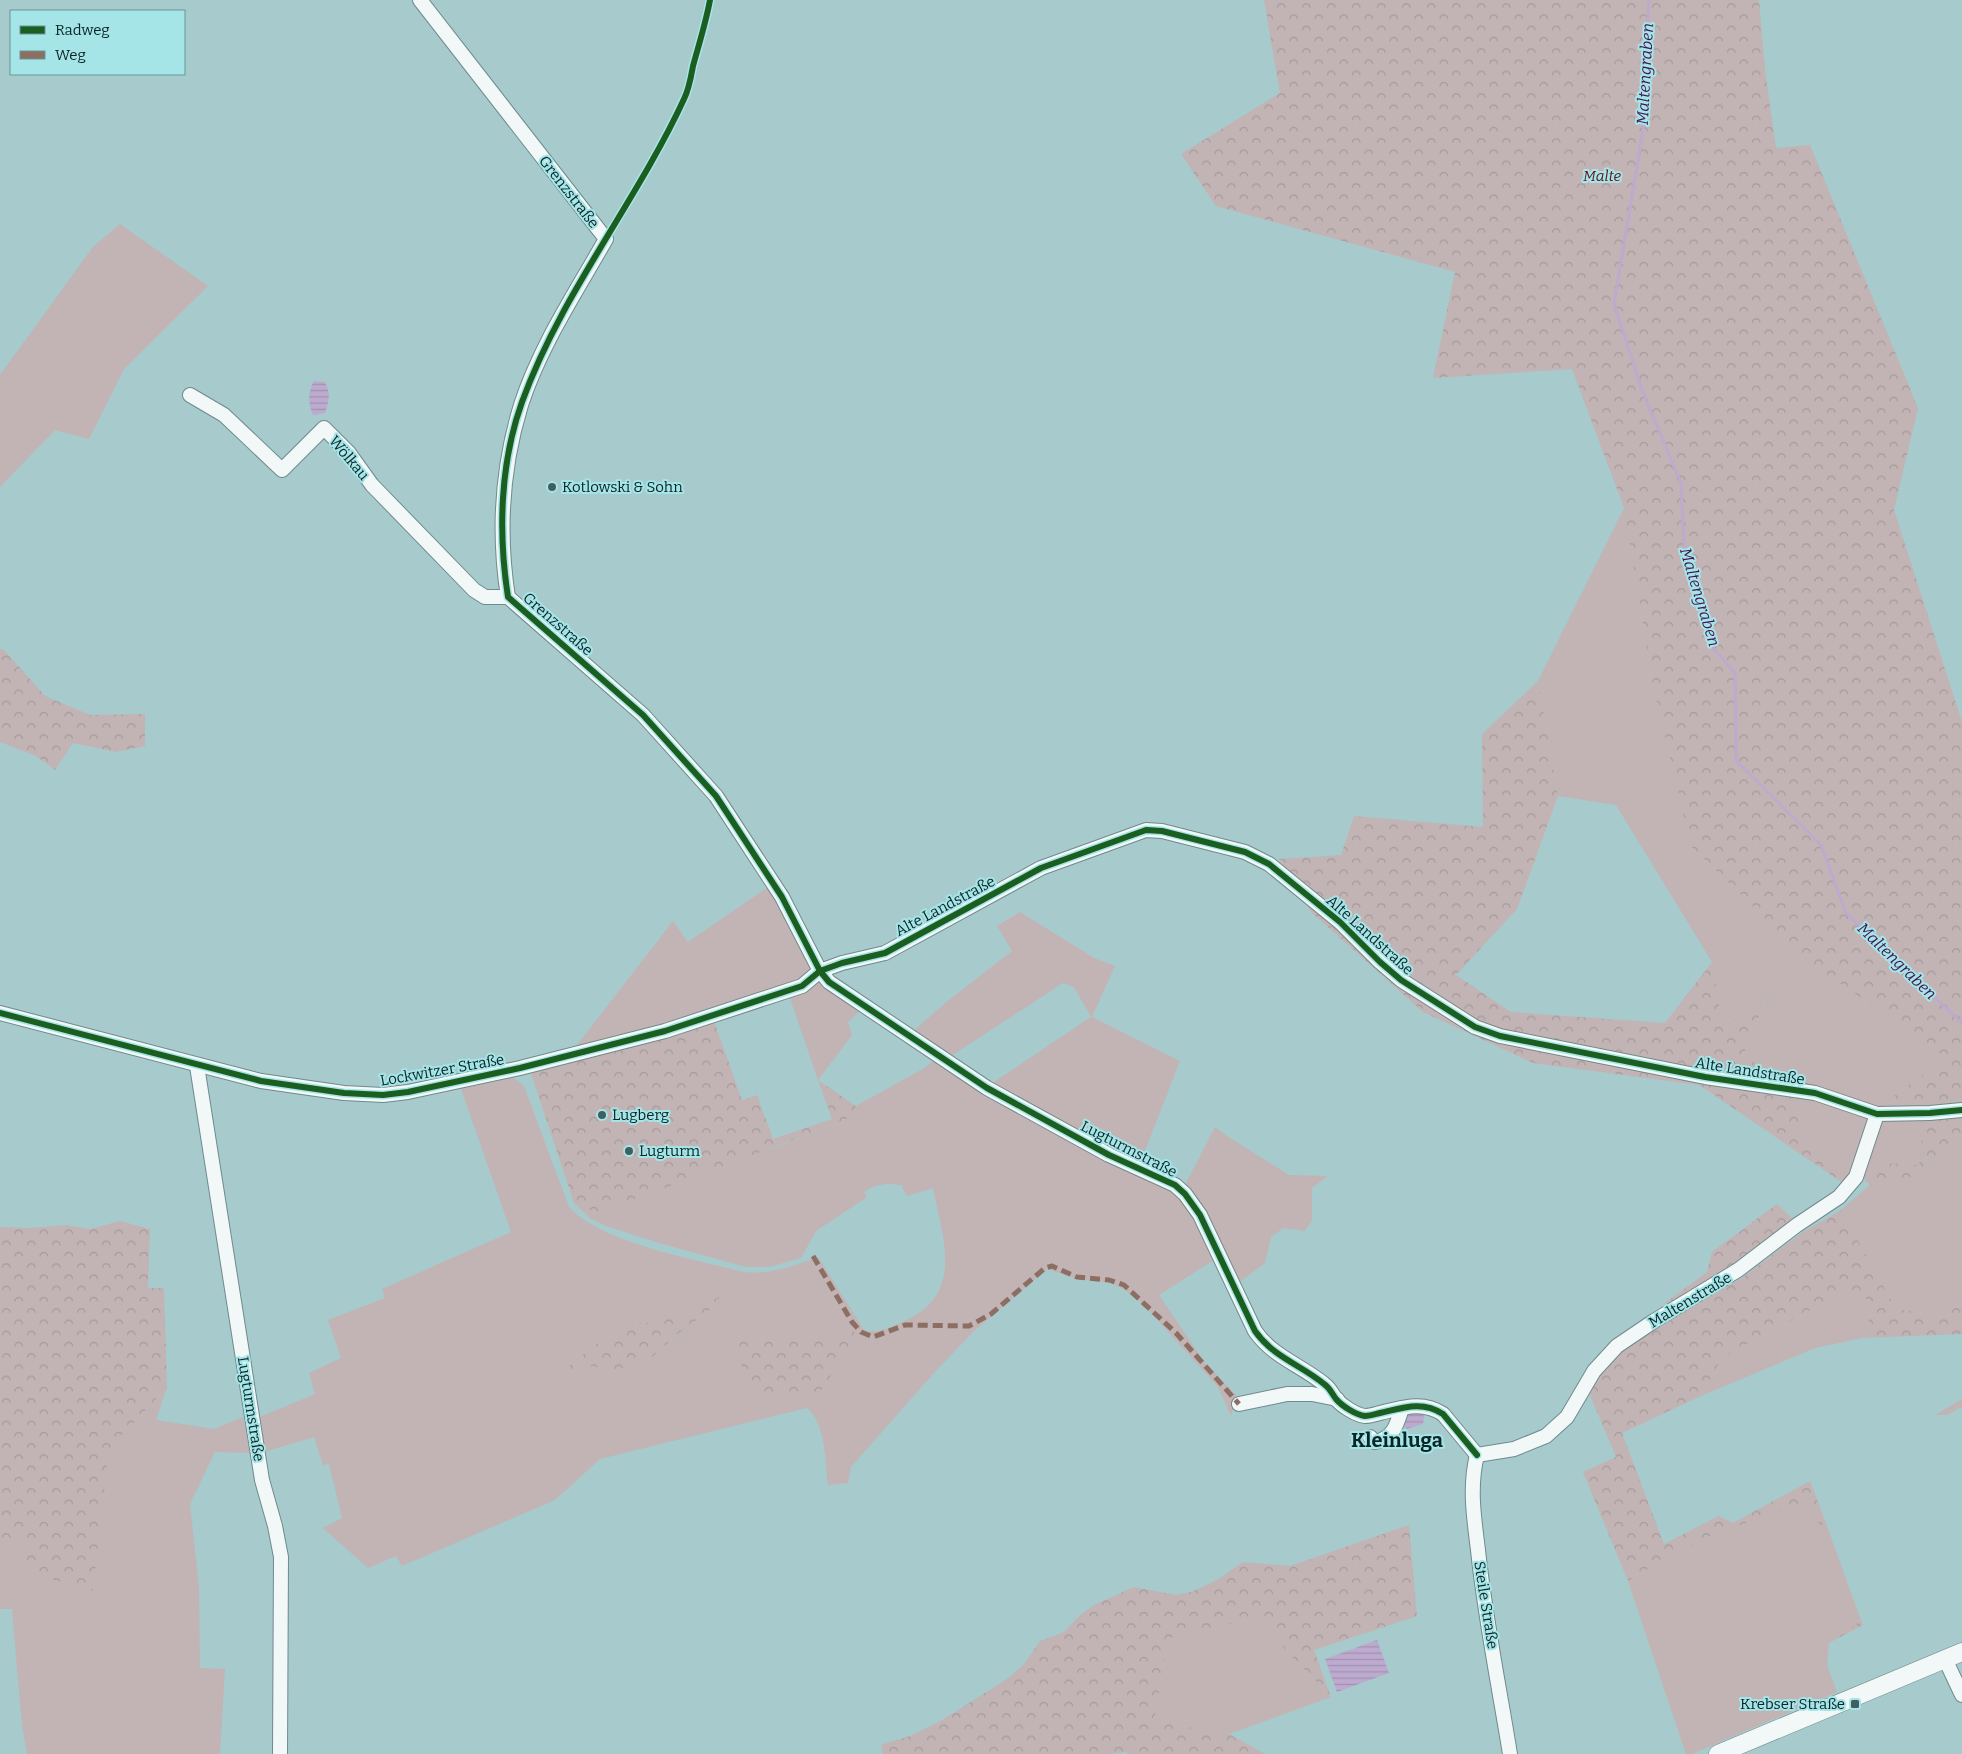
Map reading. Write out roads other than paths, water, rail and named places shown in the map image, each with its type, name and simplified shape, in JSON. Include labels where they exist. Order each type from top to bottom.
[{"type":"main road","points":[[1726,1752],[1962,1652]]},
{"type":"street","name":"Grenzstraße","points":[[420,0],[606,239],[539,361],[522,403],[510,448],[502,510],[503,563],[508,597],[643,715],[716,796],[782,897],[820,970]]},
{"type":"street","name":"Wölkau","points":[[190,395],[224,415],[282,470],[324,428],[349,452],[372,485],[474,590],[484,597],[508,597]]},
{"type":"street","name":"Alte Landstraße","points":[[820,970],[885,952],[1042,868],[1146,830],[1162,831],[1245,852],[1269,864],[1340,922],[1401,980],[1475,1027],[1500,1036],[1705,1077],[1815,1093],[1877,1114],[1962,1110]]},
{"type":"street","name":"Lockwitzer Straße","points":[[0,1013],[197,1066],[261,1081],[344,1093],[383,1095],[408,1092],[520,1068],[665,1031],[802,986],[820,970]]},
{"type":"street","name":"Lugturmstraße","points":[[820,970],[830,982],[987,1088],[1109,1155],[1175,1185],[1185,1194],[1200,1215],[1226,1272],[1261,1340],[1281,1358],[1307,1371],[1325,1385],[1337,1399],[1358,1414],[1367,1416],[1402,1408]]},
{"type":"street","name":"Lugturmstraße","points":[[197,1066],[262,1480],[275,1526],[281,1557],[280,1754]]},
{"type":"street","name":"Maltenstraße","points":[[1477,1455],[1514,1449],[1546,1436],[1567,1417],[1594,1371],[1617,1346],[1738,1270],[1797,1225],[1839,1197],[1856,1177],[1877,1114]]},
{"type":"street","points":[[1239,1404],[1287,1394],[1312,1394],[1337,1399]]},
{"type":"street","points":[[1370,1437],[1375,1442],[1383,1440],[1395,1431],[1402,1408],[1423,1405],[1443,1414],[1477,1455]]},
{"type":"street","name":"Steile Straße","points":[[1477,1455],[1473,1471],[1472,1496],[1478,1553],[1510,1754]]},
{"type":"street","points":[[1945,1659],[1962,1695]]},
{"type":"waterway","name":"Maltengraben","points":[[1649,0],[1646,51],[1647,106],[1614,304],[1643,393],[1681,483],[1684,546],[1713,648],[1735,673],[1736,761],[1821,845],[1846,913],[1962,1023]]},
{"type":"place","name":"Kotlowski & Sohn","points":[[552,487]]},
{"type":"place","name":"Lugberg","points":[[602,1115]]},
{"type":"place","name":"Lugturm","points":[[629,1151]]},
{"type":"place","name":"Krebser Straße","points":[[1855,1704]]},
{"type":"district","name":"Kleinluga","points":[[1397,1440]]},
{"type":"park label","name":"Malte","points":[[1602,176]]}]
